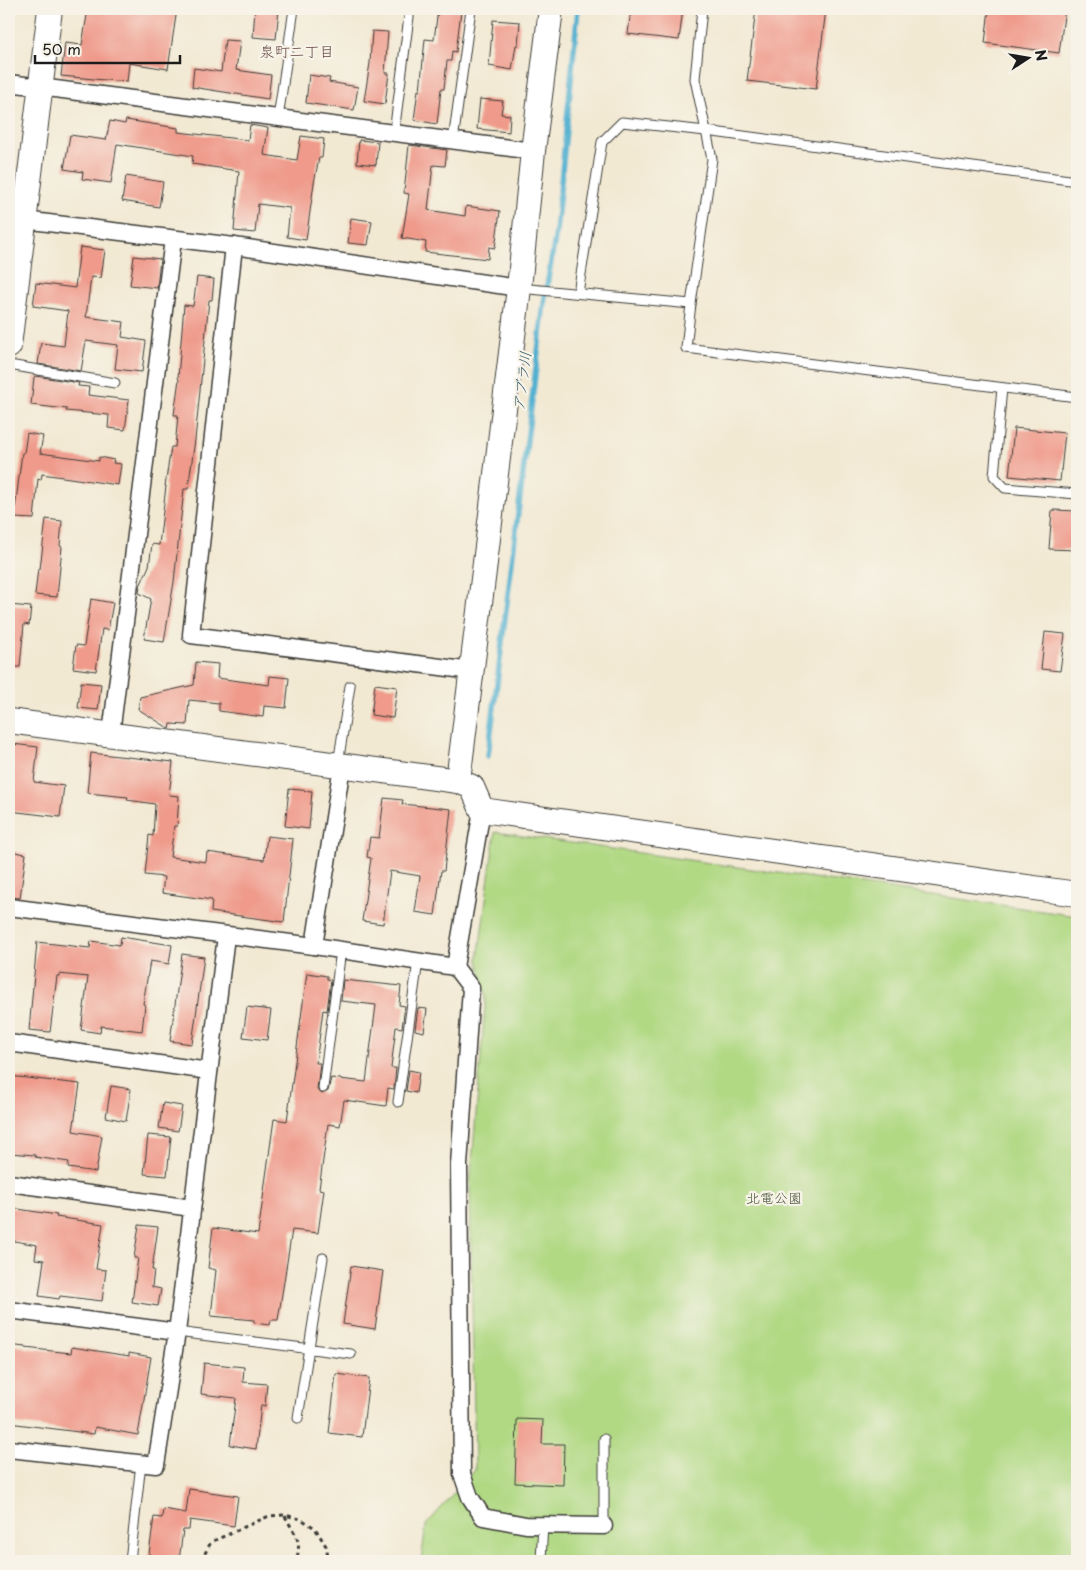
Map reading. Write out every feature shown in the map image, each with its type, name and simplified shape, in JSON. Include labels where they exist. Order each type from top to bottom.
[{"type":"street","points":[[10,333],[19,212],[41,87],[50,9]]},
{"type":"street","points":[[458,781],[519,288],[546,9]]},
{"type":"street","points":[[9,83],[533,151]]},
{"type":"street","points":[[19,212],[172,239],[234,246],[519,288]]},
{"type":"street","points":[[111,734],[172,239]]},
{"type":"street","points":[[234,246],[191,635],[472,671]]},
{"type":"street","points":[[9,721],[458,781],[472,787],[482,810],[455,966],[471,988],[459,1164],[462,1474],[470,1497],[483,1517],[526,1525],[604,1526]]},
{"type":"street","points":[[314,946],[340,766]]},
{"type":"street","points":[[482,810],[1077,894]]},
{"type":"street","points":[[9,907],[455,966]]},
{"type":"street","points":[[9,1449],[156,1465],[177,1332],[226,936]]},
{"type":"street","points":[[9,1042],[209,1071]]},
{"type":"street","points":[[9,1184],[192,1208]]},
{"type":"street","points":[[9,1310],[177,1332]]},
{"type":"lane","points":[[278,118],[294,9]]},
{"type":"lane","points":[[394,133],[410,9]]},
{"type":"lane","points":[[453,141],[471,9]]},
{"type":"lane","points":[[702,9],[694,79],[712,160],[686,348],[1077,397]]},
{"type":"lane","points":[[578,293],[602,142],[622,122],[706,131],[1077,181]]},
{"type":"lane","points":[[519,288],[691,304]]},
{"type":"lane","points":[[9,365],[115,383]]},
{"type":"lane","points":[[1002,388],[994,476],[1005,488],[1077,494]]},
{"type":"lane","points":[[340,766],[350,686]]},
{"type":"lane","points":[[323,1088],[341,950]]},
{"type":"lane","points":[[398,1102],[418,961]]},
{"type":"lane","points":[[298,1418],[323,1258]]},
{"type":"lane","points":[[177,1332],[351,1354]]},
{"type":"lane","points":[[604,1439],[604,1526]]},
{"type":"lane","points":[[130,1561],[141,1463]]},
{"type":"lane","points":[[541,1561],[543,1524]]},
{"type":"path","points":[[200,1561],[211,1542],[269,1516],[285,1515],[301,1519],[315,1528],[326,1546],[330,1561]]},
{"type":"path","points":[[285,1515],[297,1538],[299,1550],[296,1561]]},
{"type":"green space","name":"北電公園","points":[[495,832],[1077,916],[1077,1561],[421,1561],[426,1525],[475,1470],[470,1186],[486,996],[478,959]]},
{"type":"building","points":[[88,9],[177,9],[168,69],[129,63],[127,82],[61,76],[65,43],[82,45]]},
{"type":"building","points":[[255,9],[279,9],[276,39],[253,37]]},
{"type":"building","points":[[438,9],[461,11],[456,52],[452,51],[451,61],[447,61],[444,89],[441,89],[437,124],[414,120],[418,90],[420,91],[425,39],[434,40]]},
{"type":"building","points":[[631,9],[683,9],[679,40],[628,34]]},
{"type":"building","points":[[756,9],[826,9],[816,89],[747,81]]},
{"type":"building","points":[[989,9],[1065,9],[1059,53],[985,43]]},
{"type":"building","points":[[493,20],[520,22],[518,45],[516,45],[512,70],[489,66]]},
{"type":"building","points":[[372,31],[388,32],[385,73],[389,73],[385,104],[364,101],[370,63]]},
{"type":"building","points":[[225,40],[240,41],[236,70],[271,75],[268,99],[192,87],[194,68],[221,72]]},
{"type":"building","points":[[309,75],[330,78],[329,82],[358,87],[354,110],[306,103]]},
{"type":"building","points":[[480,99],[503,101],[501,114],[510,115],[509,132],[477,129]]},
{"type":"building","points":[[126,120],[178,128],[178,132],[248,140],[250,125],[268,128],[264,155],[297,160],[301,136],[324,139],[322,158],[319,158],[314,183],[306,240],[287,237],[290,208],[258,204],[255,233],[234,231],[239,171],[192,164],[193,156],[117,144],[111,183],[82,179],[83,172],[64,169],[70,135],[106,140],[110,121],[125,124]]},
{"type":"building","points":[[359,140],[378,142],[376,165],[357,163]]},
{"type":"building","points":[[409,145],[447,150],[445,166],[433,165],[428,210],[465,216],[466,206],[500,211],[495,248],[489,247],[488,259],[425,252],[426,242],[402,238],[409,194],[404,193]]},
{"type":"building","points":[[126,176],[163,182],[159,207],[122,201]]},
{"type":"building","points":[[351,218],[372,221],[368,245],[348,243]]},
{"type":"building","points":[[80,247],[105,250],[101,278],[91,277],[86,317],[124,322],[122,337],[146,341],[142,372],[115,369],[118,345],[86,341],[81,371],[38,364],[41,343],[64,346],[68,311],[33,306],[36,283],[75,288]]},
{"type":"building","points":[[134,256],[160,259],[157,288],[130,285]]},
{"type":"building","points":[[197,277],[214,279],[212,300],[209,300],[195,440],[188,489],[184,489],[174,582],[164,642],[144,639],[151,599],[139,593],[149,566],[152,544],[159,545],[171,447],[175,447],[178,415],[174,415],[179,379],[184,305],[193,306]]},
{"type":"building","points":[[34,377],[79,383],[78,386],[89,387],[88,395],[129,400],[125,430],[108,428],[109,415],[66,411],[67,409],[31,405]]},
{"type":"building","points":[[1014,428],[1065,433],[1060,481],[1009,476]]},
{"type":"building","points":[[27,433],[43,436],[40,453],[99,461],[99,457],[114,460],[113,463],[121,464],[118,485],[42,474],[41,480],[38,479],[34,519],[14,518],[22,453],[24,453]]},
{"type":"building","points":[[1052,510],[1077,511],[1076,550],[1049,549]]},
{"type":"building","points":[[46,519],[62,521],[60,546],[62,547],[57,597],[35,595]]},
{"type":"building","points":[[91,599],[113,603],[108,630],[102,629],[96,671],[73,668],[76,645],[84,646]]},
{"type":"building","points":[[9,605],[31,607],[29,625],[24,624],[20,667],[9,667]]},
{"type":"building","points":[[1045,632],[1065,634],[1060,671],[1041,669]]},
{"type":"building","points":[[196,662],[218,664],[217,678],[269,685],[270,676],[289,678],[286,708],[264,706],[263,717],[219,711],[219,703],[189,700],[187,725],[171,724],[170,729],[138,709],[140,697],[194,685]]},
{"type":"building","points":[[81,682],[101,684],[98,710],[78,708]]},
{"type":"building","points":[[375,684],[397,687],[393,718],[371,715]]},
{"type":"building","points":[[12,744],[38,747],[34,782],[64,786],[60,817],[9,811]]},
{"type":"building","points":[[91,753],[173,762],[169,795],[179,796],[177,826],[174,826],[170,857],[206,862],[207,852],[264,860],[267,836],[293,839],[284,922],[211,912],[212,900],[162,893],[164,877],[145,875],[149,835],[153,836],[155,804],[127,800],[128,797],[87,793]]},
{"type":"building","points":[[289,789],[312,791],[309,829],[285,826]]},
{"type":"building","points":[[384,798],[403,800],[402,804],[451,809],[444,871],[441,871],[435,915],[415,912],[420,876],[390,871],[383,924],[362,921],[371,858],[367,857],[370,837],[379,838]]},
{"type":"building","points":[[9,851],[26,854],[20,898],[9,897]]},
{"type":"building","points":[[121,937],[172,945],[169,964],[150,961],[143,1004],[145,1005],[142,1031],[101,1026],[100,1033],[81,1030],[88,977],[59,974],[57,976],[50,1032],[29,1030],[37,942],[90,948],[91,941],[120,945]]},
{"type":"building","points":[[182,954],[204,957],[192,1044],[170,1041]]},
{"type":"building","points":[[307,973],[327,976],[327,979],[331,980],[327,1011],[323,1010],[316,1063],[320,1063],[317,1090],[322,1094],[328,1091],[331,1078],[366,1082],[376,1005],[341,1001],[343,980],[401,986],[399,1005],[405,1006],[402,1028],[396,1027],[391,1068],[396,1068],[394,1089],[388,1088],[386,1106],[344,1100],[340,1126],[328,1124],[319,1189],[324,1190],[318,1233],[292,1230],[278,1320],[271,1320],[270,1325],[254,1323],[254,1320],[211,1316],[216,1270],[208,1268],[213,1228],[258,1234],[274,1119],[287,1121]]},
{"type":"building","points":[[247,1007],[271,1010],[267,1040],[243,1037]]},
{"type":"building","points":[[418,1008],[427,1009],[424,1032],[415,1030]]},
{"type":"building","points":[[409,1070],[419,1072],[416,1093],[406,1091]]},
{"type":"building","points":[[9,1076],[80,1084],[73,1131],[102,1136],[96,1172],[68,1168],[69,1162],[35,1157],[35,1155],[9,1153]]},
{"type":"building","points":[[111,1086],[131,1089],[126,1121],[106,1117]]},
{"type":"building","points":[[163,1103],[182,1106],[178,1131],[159,1128]]},
{"type":"building","points":[[148,1135],[171,1137],[167,1176],[144,1174]]},
{"type":"building","points":[[11,1208],[103,1224],[96,1269],[106,1270],[102,1301],[60,1296],[59,1299],[39,1296],[44,1260],[35,1259],[37,1245],[9,1240]]},
{"type":"building","points":[[139,1225],[158,1227],[152,1270],[154,1270],[152,1287],[161,1289],[158,1306],[132,1302],[138,1258],[134,1258]]},
{"type":"building","points":[[351,1266],[383,1271],[375,1329],[343,1324]]},
{"type":"building","points":[[9,1345],[71,1353],[72,1347],[129,1356],[129,1353],[151,1357],[138,1435],[95,1427],[94,1434],[9,1423]]},
{"type":"building","points":[[204,1363],[244,1367],[243,1382],[267,1384],[265,1406],[261,1405],[256,1449],[230,1445],[236,1398],[201,1394]]},
{"type":"building","points":[[336,1374],[369,1378],[362,1437],[329,1433]]},
{"type":"building","points":[[517,1419],[543,1420],[542,1444],[564,1444],[563,1485],[515,1483]]},
{"type":"building","points":[[189,1489],[238,1496],[234,1526],[190,1520],[189,1530],[183,1530],[179,1561],[148,1561],[154,1517],[162,1518],[163,1509],[186,1513]]},
{"type":"waterway","name":"アブラ川","points":[[488,756],[544,303],[556,232],[578,9]]},
{"type":"district","name":"泉町二丁目","points":[[297,50]]}]
